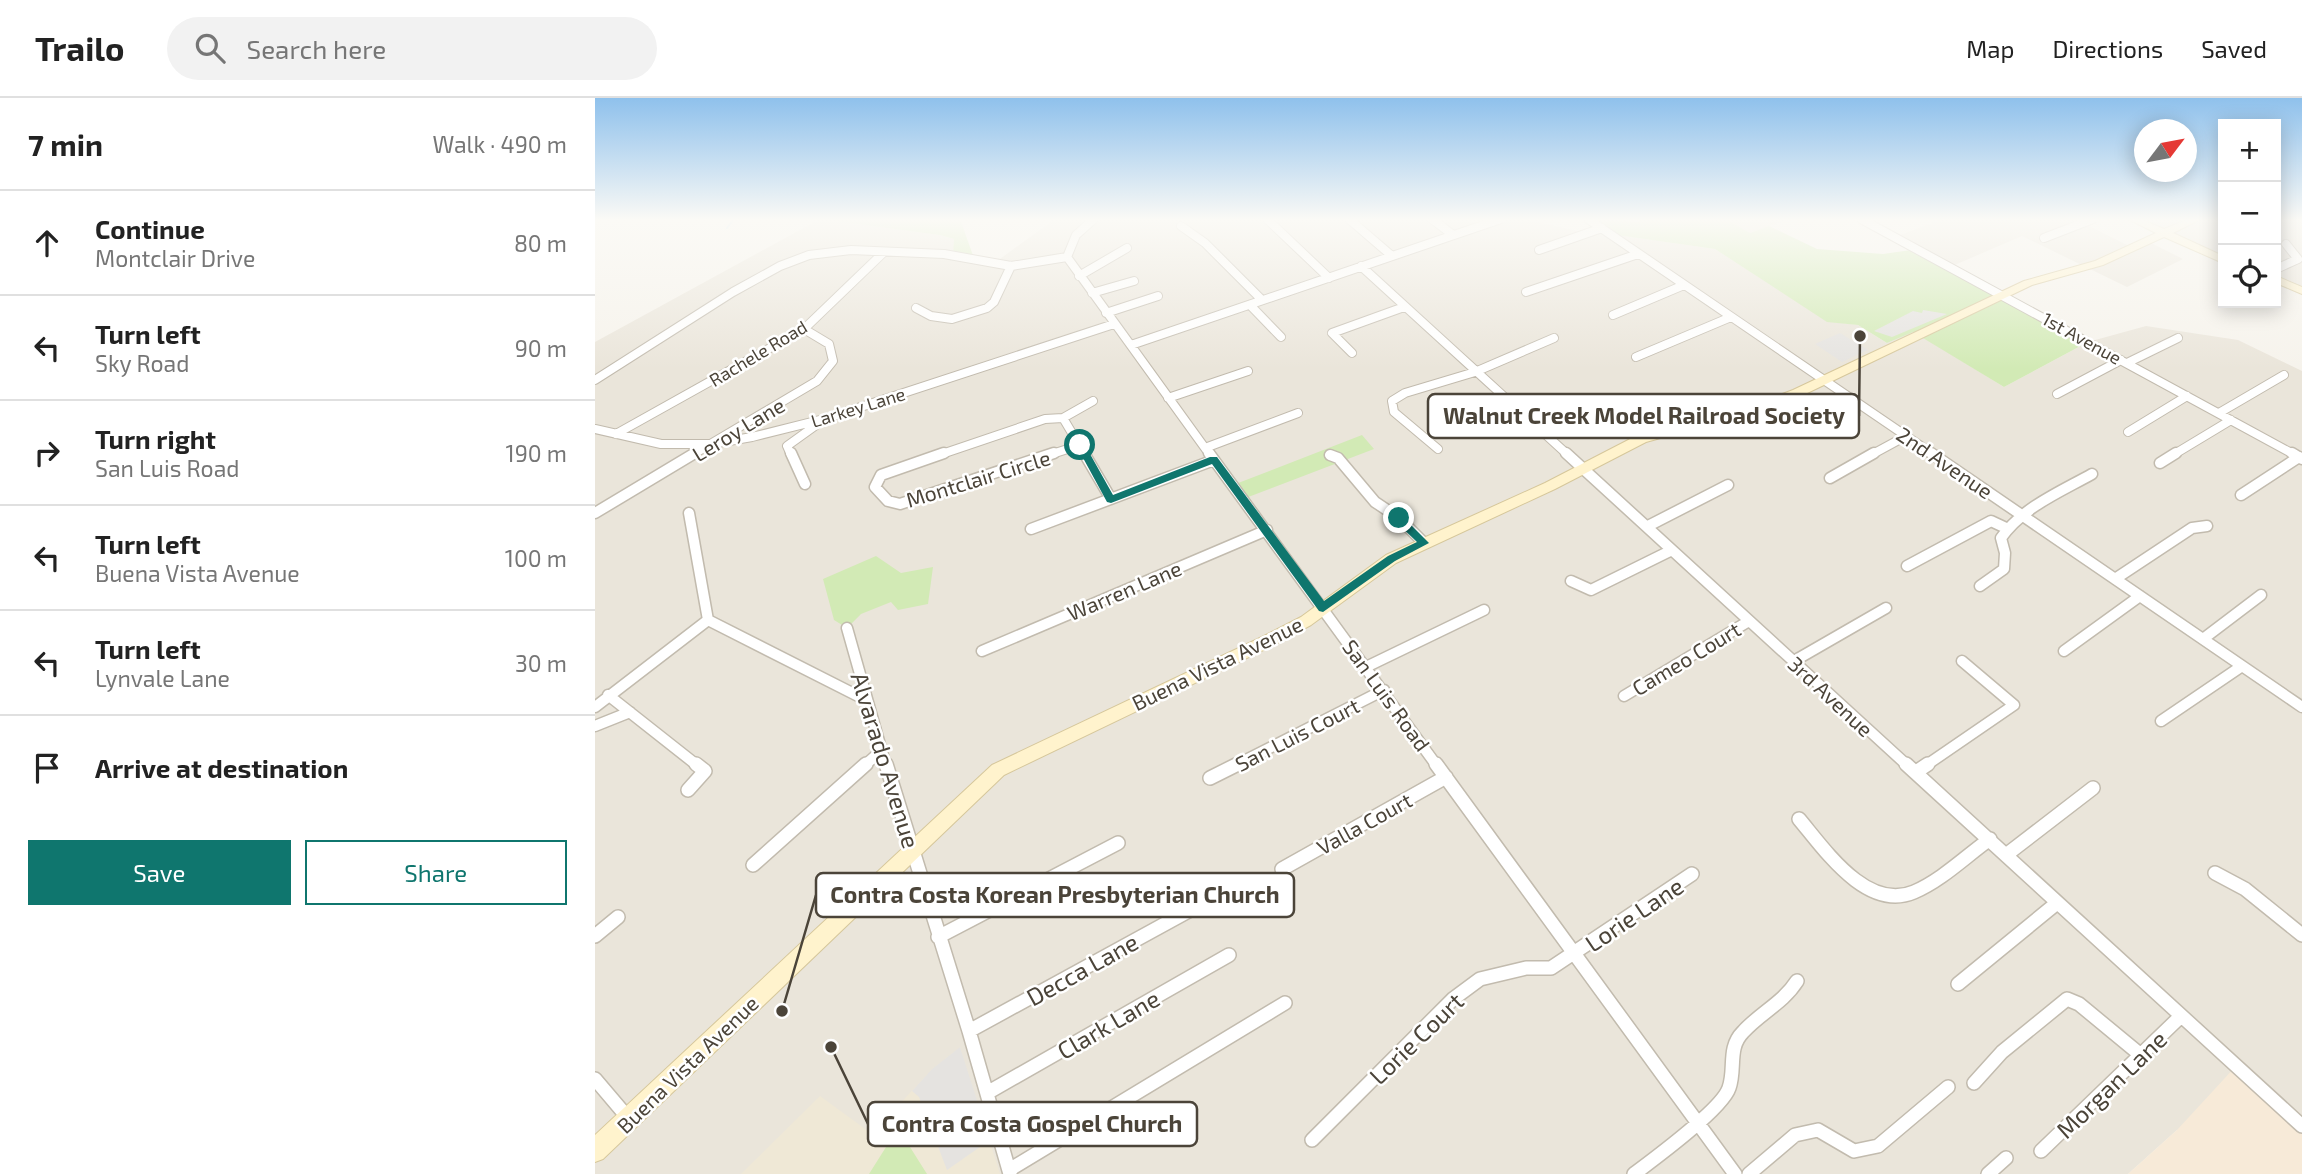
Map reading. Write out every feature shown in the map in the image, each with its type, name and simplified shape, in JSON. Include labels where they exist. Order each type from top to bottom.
[{"type":"street","points":[[595,380],[733,292],[774,269]]},
{"type":"street","name":"Rachele Road","points":[[617,434],[804,329],[866,269]]},
{"type":"street","points":[[916,308],[931,316],[952,319],[987,308],[994,302],[1009,269]]},
{"type":"street","name":"San Luis Road","points":[[1075,269],[1735,1174]]},
{"type":"street","points":[[1079,276],[1091,269]]},
{"type":"street","points":[[1231,269],[1262,300]]},
{"type":"street","points":[[1320,269],[1329,278]]},
{"type":"street","points":[[1131,345],[1352,269]]},
{"type":"street","name":"3rd Avenue","points":[[1364,269],[2302,1126]]},
{"type":"street","points":[[1526,292],[1594,269]]},
{"type":"street","name":"2nd Avenue","points":[[1662,269],[2242,666],[2299,701]]},
{"type":"street","name":"1st Avenue","points":[[1954,269],[2301,458]]},
{"type":"street","name":"Buena Vista Avenue","points":[[595,1151],[997,770],[1270,640],[1306,621],[1391,559],[1584,469],[1640,439],[1768,404],[2043,277],[2077,269]]},
{"type":"street","points":[[1092,293],[1133,281]]},
{"type":"street","points":[[2281,282],[2302,294]]},
{"type":"street","points":[[1613,315],[1685,285]]},
{"type":"street","points":[[2281,287],[2302,294]]},
{"type":"street","points":[[1106,313],[1158,296]]},
{"type":"street","points":[[1250,305],[1281,337]]},
{"type":"street","points":[[1352,353],[1332,333],[1404,307]]},
{"type":"street","points":[[1636,356],[1731,317]]},
{"type":"street","name":"Larkey Lane","points":[[595,429],[661,444],[712,444],[824,419],[1114,324]]},
{"type":"street","name":"Leroy Lane","points":[[595,513],[817,381],[833,360],[829,344],[804,329]]},
{"type":"street","points":[[1438,449],[1394,412],[1392,401],[1405,393],[1475,372],[1555,338]]},
{"type":"street","points":[[2057,394],[2178,338]]},
{"type":"street","points":[[1168,398],[1248,371]]},
{"type":"street","points":[[2219,413],[2284,375]]},
{"type":"street","points":[[2128,432],[2187,396]]},
{"type":"street","points":[[1093,401],[1063,418],[1111,499]]},
{"type":"street","points":[[1205,448],[1298,413]]},
{"type":"street","name":"Montclair Circle","points":[[1063,418],[1045,419],[881,475],[875,487],[888,500],[900,504],[1080,445]]},
{"type":"street","points":[[805,484],[787,446],[824,419]]},
{"type":"street","points":[[2160,463],[2231,420]]},
{"type":"street","points":[[1830,478],[1906,436]]},
{"type":"street","points":[[1330,455],[1338,458],[1375,502],[1399,518],[1424,543]]},
{"type":"street","points":[[2241,495],[2301,458]]},
{"type":"street","points":[[1031,529],[1214,460]]},
{"type":"street","points":[[1980,586],[2004,569],[2005,553],[2001,538],[2007,528],[2022,515],[2092,474]]},
{"type":"street","points":[[1648,526],[1728,485]]},
{"type":"street","points":[[689,513],[708,620]]},
{"type":"street","points":[[1907,566],[1991,521],[2007,528]]},
{"type":"street","points":[[2115,579],[2192,528],[2207,526]]},
{"type":"street","name":"Warren Lane","points":[[982,651],[1267,530]]},
{"type":"street","points":[[1571,581],[1591,590],[1672,550]]},
{"type":"street","points":[[2203,639],[2260,595]]},
{"type":"street","points":[[2064,651],[2140,596]]},
{"type":"street","points":[[1794,661],[1886,608]]},
{"type":"street","points":[[1366,667],[1484,610]]},
{"type":"street","points":[[595,707],[708,620]]},
{"type":"street","points":[[708,620],[866,700]]},
{"type":"street","name":"Cameo Court","points":[[1624,696],[1749,621]]},
{"type":"street","name":"Alvarado Avenue","points":[[847,628],[866,700],[1010,1172]]},
{"type":"street","points":[[1916,772],[2014,705],[1962,661]]},
{"type":"street","points":[[2161,721],[2242,666]]},
{"type":"street","name":"San Luis Court","points":[[1210,778],[1384,690]]},
{"type":"street","points":[[608,695],[705,771],[688,790]]},
{"type":"street","points":[[595,726],[630,712]]},
{"type":"street","points":[[753,864],[882,750]]},
{"type":"street","name":"Valla Court","points":[[1282,869],[1446,777]]},
{"type":"street","points":[[2006,855],[2093,788]]},
{"type":"street","points":[[1799,820],[1847,872],[1876,894],[1893,898],[1913,893],[1990,839]]},
{"type":"street","points":[[938,937],[1118,843]]},
{"type":"street","points":[[2215,873],[2245,888],[2302,935]]},
{"type":"street","name":"Lorie Lane","points":[[1575,953],[1692,874]]},
{"type":"street","points":[[1958,984],[2057,903]]},
{"type":"street","name":"Decca Lane","points":[[969,1031],[1194,908]]},
{"type":"street","points":[[595,936],[618,917]]},
{"type":"street","name":"Lorie Court","points":[[1311,1140],[1453,999],[1481,979],[1526,968],[1551,968],[1575,953]]},
{"type":"street","name":"Clark Lane","points":[[988,1093],[1229,955]]},
{"type":"street","points":[[1635,1174],[1697,1122],[1728,1088],[1732,1051],[1741,1033],[1789,993],[1797,981]]},
{"type":"street","points":[[1974,1083],[2002,1052],[2067,999],[2079,1004],[2142,1056]]},
{"type":"street","points":[[1010,1172],[1285,1003]]},
{"type":"street","name":"Morgan Lane","points":[[2041,1152],[2181,1016]]},
{"type":"street","points":[[595,1079],[629,1119]]},
{"type":"street","points":[[1749,1174],[1795,1135],[1818,1130],[1854,1152],[1878,1146],[1948,1087]]},
{"type":"street","points":[[1988,1174],[2006,1158]]},
{"type":"shaded area","points":[[728,269],[1746,269],[1827,321],[1858,325],[1887,343],[1913,331],[2004,387],[2088,342],[2146,326],[2238,340],[2302,371],[2302,1126],[2177,1130],[2128,1174],[595,1174],[595,342]]},
{"type":"shaded area","points":[[2090,269],[2163,269],[2127,287]]},
{"type":"shaded area","points":[[2281,269],[2302,269],[2302,286],[2294,288],[2281,282]]},
{"type":"shaded area","points":[[1923,310],[1947,314],[1892,337],[1874,331],[1913,311],[1922,313]]},
{"type":"shaded area","points":[[1840,333],[1868,350],[1842,362],[1815,344]]},
{"type":"shaded area","points":[[960,1047],[1000,1174],[741,1174],[820,1096],[872,1134],[932,1069]]},
{"type":"shaded area","points":[[960,1047],[983,1119],[976,1124],[980,1147],[947,1170],[919,1097],[912,1091],[932,1069]]},
{"type":"shaded area","points":[[2236,1066],[2302,1126],[2302,1174],[2128,1174],[2177,1130]]},
{"type":"green space","points":[[1746,269],[1955,269],[2088,342],[2004,387],[1913,332],[1887,343],[1858,325],[1827,322]]},
{"type":"green space","points":[[1362,435],[1374,449],[1243,499],[1233,485]]},
{"type":"green space","points":[[876,556],[901,573],[933,567],[928,604],[898,610],[891,602],[861,614],[847,628],[834,620],[823,579]]},
{"type":"green space","points":[[898,1128],[927,1174],[869,1174]]},
{"type":"place","name":"Walnut Creek Model Railroad Society","points":[[1860,336]]},
{"type":"place","name":"Contra Costa Korean Presbyterian Church","points":[[782,1011]]},
{"type":"place","name":"Contra Costa Gospel Church","points":[[831,1047]]},
{"type":"route","points":[[1080,445],[1111,499],[1214,460],[1323,608],[1391,559],[1424,543],[1399,518]]}]
